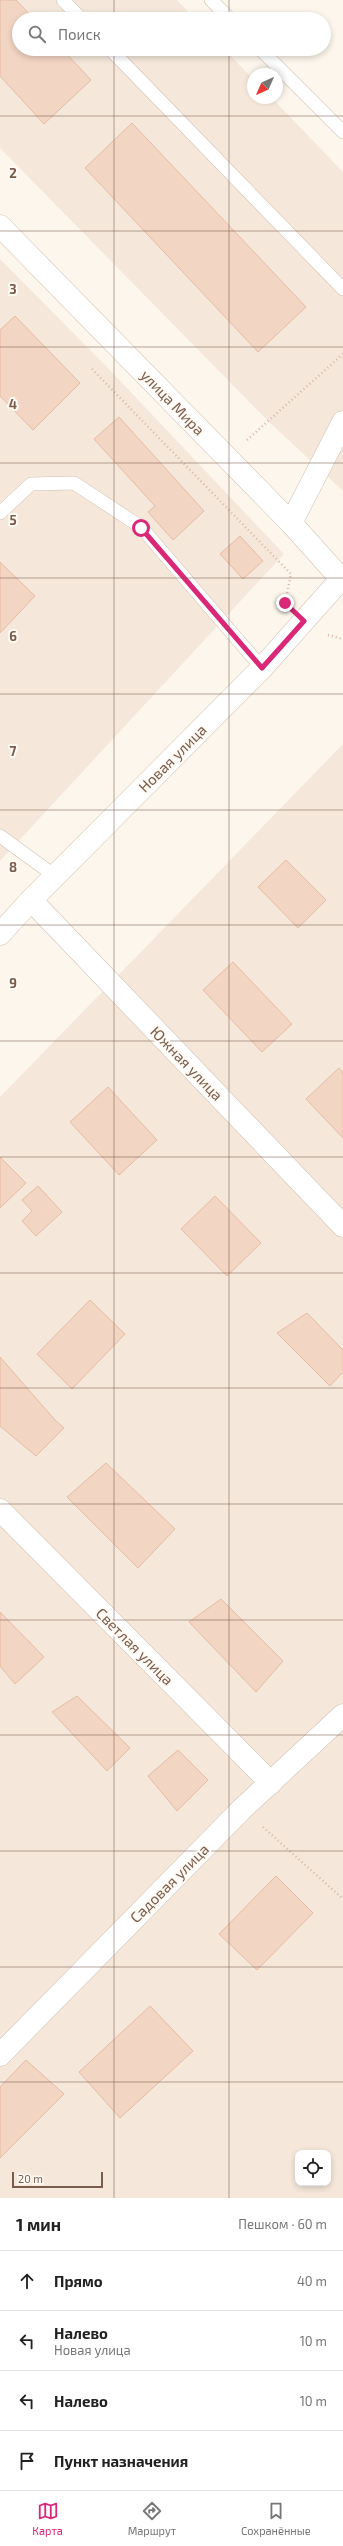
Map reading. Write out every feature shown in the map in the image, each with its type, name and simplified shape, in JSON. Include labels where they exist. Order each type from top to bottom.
[{"type":"street","name":"улица Мира","points":[[0,226],[291,523],[342,580]]},
{"type":"street","points":[[291,523],[343,422]]},
{"type":"street","name":"Новая улица","points":[[0,934],[31,900],[262,668],[342,580]]},
{"type":"street","name":"Южная улица","points":[[31,900],[343,1226]]},
{"type":"street","name":"Светлая улица","points":[[0,1510],[271,1783]]},
{"type":"street","name":"Садовая улица","points":[[2,2050],[242,1809],[343,1715]]},
{"type":"lane","points":[[63,0],[74,12]]},
{"type":"lane","points":[[211,0],[223,12]]},
{"type":"lane","points":[[117,56],[343,289]]},
{"type":"lane","points":[[267,56],[343,132]]},
{"type":"lane","points":[[0,513],[31,484],[74,483],[141,528],[262,668]]},
{"type":"lane","points":[[0,836],[55,876]]},
{"type":"path","points":[[228,458],[343,354]]},
{"type":"path","points":[[92,369],[291,574],[285,603],[304,621],[328,636],[343,639]]},
{"type":"path","points":[[242,1809],[343,1899]]},
{"type":"shaded area","points":[[0,0],[177,0],[188,12],[12,12],[12,56],[231,56],[247,73],[247,104],[278,104],[343,172],[343,491],[267,420],[0,148]]},
{"type":"shaded area","points":[[0,259],[106,366],[284,554],[0,861]]},
{"type":"shaded area","points":[[343,744],[343,2198],[0,2198],[0,1097]]},
{"type":"building","points":[[0,0],[16,0],[27,12],[12,12],[12,56],[69,56],[91,80],[44,124],[0,76]]},
{"type":"building","points":[[132,123],[306,307],[258,352],[85,168]]},
{"type":"building","points":[[15,316],[80,383],[33,430],[0,396],[0,330]]},
{"type":"building","points":[[119,417],[204,511],[173,540],[148,512],[155,506],[94,439]]},
{"type":"building","points":[[240,536],[263,561],[243,579],[220,554]]},
{"type":"building","points":[[0,562],[35,596],[0,633]]},
{"type":"building","points":[[286,860],[326,900],[298,928],[258,887]]},
{"type":"building","points":[[233,962],[292,1024],[262,1052],[203,990]]},
{"type":"building","points":[[339,1068],[343,1073],[343,1138],[306,1099]]},
{"type":"building","points":[[108,1087],[157,1140],[119,1175],[70,1122]]},
{"type":"building","points":[[0,1157],[26,1183],[0,1208]]},
{"type":"building","points":[[38,1186],[62,1212],[36,1236],[22,1221],[32,1211],[22,1200]]},
{"type":"building","points":[[215,1196],[261,1243],[227,1276],[181,1229]]},
{"type":"building","points":[[90,1300],[125,1334],[72,1389],[37,1354]]},
{"type":"building","points":[[307,1313],[343,1350],[343,1372],[330,1386],[277,1333]]},
{"type":"building","points":[[0,1357],[55,1420],[64,1428],[36,1456],[0,1426]]},
{"type":"building","points":[[106,1463],[175,1529],[138,1568],[67,1497]]},
{"type":"building","points":[[221,1599],[283,1661],[256,1692],[189,1622]]},
{"type":"building","points":[[0,1612],[44,1657],[15,1684],[0,1666]]},
{"type":"building","points":[[77,1696],[130,1748],[107,1771],[52,1712]]},
{"type":"building","points":[[178,1750],[208,1780],[177,1811],[148,1776]]},
{"type":"building","points":[[276,1876],[313,1913],[257,1970],[219,1934]]},
{"type":"building","points":[[150,2006],[193,2051],[120,2118],[79,2072]]},
{"type":"building","points":[[26,2060],[64,2094],[0,2158],[0,2087]]},
{"type":"route","points":[[141,528],[262,668],[304,621],[285,603]]}]
